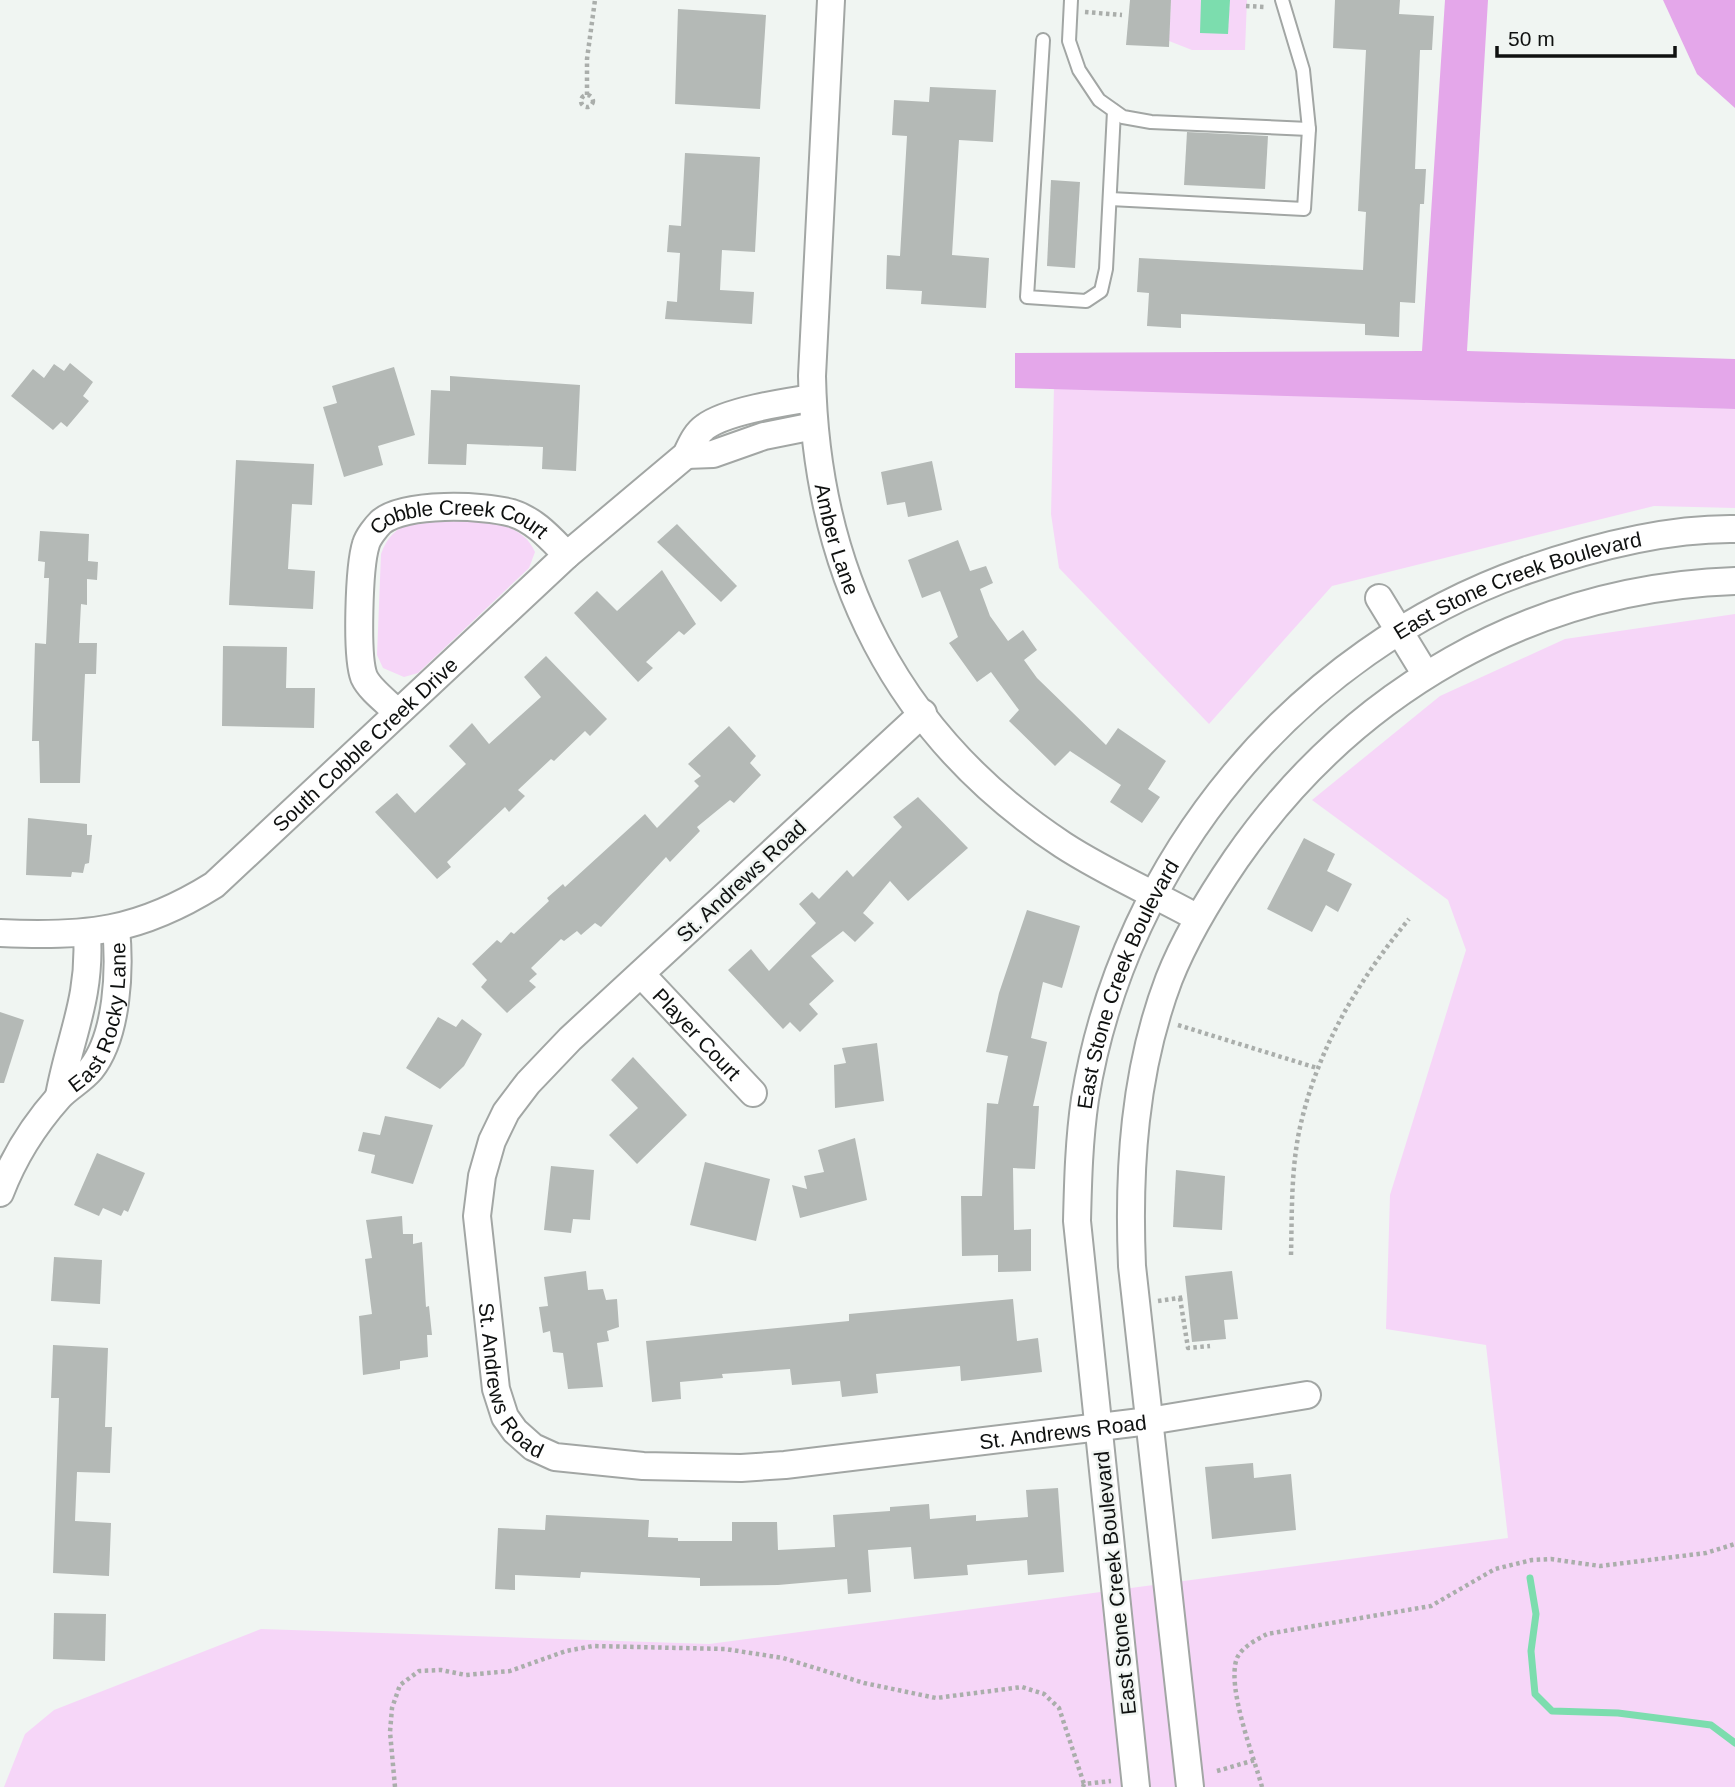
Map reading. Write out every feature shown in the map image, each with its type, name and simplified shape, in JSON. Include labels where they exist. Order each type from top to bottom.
[{"type":"street","name":"Amber Lane","points":[[831,0],[813,398],[814,426],[829,521],[845,576],[863,621],[923,713],[970,770],[1016,810],[1064,846],[1198,918]]},
{"type":"street","name":"South Cobble Creek Drive","points":[[0,933],[87,934],[116,928],[168,911],[214,885],[567,555],[686,455],[695,438],[706,426],[761,407],[813,398]]},
{"type":"street","points":[[686,455],[713,454],[764,436],[814,426]]},
{"type":"street","name":"Cobble Creek Court","points":[[397,712],[365,679],[359,655],[366,542],[381,522],[398,512],[421,508],[504,512],[513,514],[543,531],[567,555]]},
{"type":"street","name":"East Stone Creek Boulevard","points":[[1124,1784],[1098,1425],[1079,1245],[1079,1154],[1086,1098],[1105,1014],[1126,953],[1154,895],[1213,800],[1247,759],[1291,712],[1342,668],[1398,629],[1490,583],[1563,557],[1665,535],[1735,529]]},
{"type":"street","name":"East Stone Creek Boulevard","points":[[1190,1787],[1132,1266],[1130,1211],[1131,1146],[1141,1084],[1170,979],[1198,918],[1256,831],[1294,784],[1337,741],[1385,701],[1426,675],[1497,638],[1550,615],[1606,598],[1664,587],[1735,581]]},
{"type":"street","points":[[1378,598],[1426,675]]},
{"type":"street","name":"St. Andrews Road","points":[[923,713],[641,974],[528,1083],[506,1112],[485,1165],[477,1216],[496,1389],[505,1417],[515,1431],[544,1452],[575,1461],[741,1468],[1149,1421],[1307,1395]]},
{"type":"street","name":"East Rocky Lane","points":[[0,1193],[22,1147],[59,1096],[91,1069],[101,1050],[117,986],[119,957],[116,928]]},
{"type":"street","name":"East Rocky Lane","points":[[59,1096],[66,1056],[79,1025],[87,989],[87,934]]},
{"type":"street","name":"Player Court","points":[[641,974],[753,1093]]},
{"type":"lane","points":[[1110,199],[1304,209],[1309,129],[1303,70],[1282,0]]},
{"type":"lane","points":[[1071,6],[1069,41],[1079,70],[1099,100],[1123,117],[1151,122],[1309,129]]},
{"type":"lane","points":[[1043,40],[1027,297],[1086,301],[1101,291],[1106,269],[1114,111]]},
{"type":"path","points":[[587,95],[587,59],[595,0]]},
{"type":"path","points":[[1071,6],[1122,15]]},
{"type":"path","points":[[1246,6],[1270,7]]},
{"type":"path","points":[[1291,1255],[1293,1178],[1299,1132],[1317,1068],[1335,1025],[1367,974],[1409,919]]},
{"type":"path","points":[[1158,1019],[1317,1068]]},
{"type":"path","points":[[1180,1298],[1188,1348],[1210,1346]]},
{"type":"path","points":[[1262,1787],[1237,1694],[1235,1673],[1238,1657],[1249,1645],[1267,1634],[1405,1613],[1430,1606],[1495,1569],[1532,1560],[1550,1559],[1600,1566],[1706,1553],[1735,1544]]},
{"type":"path","points":[[395,1787],[390,1732],[393,1708],[400,1685],[419,1671],[441,1670],[466,1675],[510,1671],[566,1651],[593,1646],[725,1649],[771,1656],[888,1689],[936,1698],[1022,1687],[1044,1694],[1059,1708],[1084,1786],[1124,1784]]},
{"type":"path","points":[[1217,1771],[1255,1760]]},
{"type":"shaded area","points":[[1171,0],[1247,0],[1245,50],[1192,50],[1169,41]]},
{"type":"shaded area","points":[[1201,0],[1230,0],[1228,34],[1200,33]]},
{"type":"shaded area","points":[[1445,0],[1488,0],[1467,351],[1735,359],[1735,409],[1015,388],[1015,353],[1422,351]]},
{"type":"shaded area","points":[[1663,0],[1735,0],[1735,108],[1697,74]]},
{"type":"shaded area","points":[[1054,387],[1735,409],[1735,508],[1654,506],[1332,586],[1209,724],[1059,568],[1051,514]]},
{"type":"shaded area","points":[[464,521],[499,524],[526,539],[535,552],[529,568],[418,673],[404,677],[383,668],[377,655],[381,554],[393,534],[413,522]]},
{"type":"shaded area","points":[[1735,614],[1735,1787],[4,1787],[25,1734],[54,1710],[261,1629],[709,1644],[1508,1538],[1486,1345],[1386,1329],[1390,1195],[1466,950],[1448,900],[1312,800],[1440,696],[1565,639]]},
{"type":"building","points":[[1130,0],[1171,0],[1169,47],[1126,45]]},
{"type":"building","points":[[1335,0],[1400,0],[1399,14],[1434,16],[1432,50],[1420,50],[1415,169],[1426,169],[1424,204],[1420,204],[1415,303],[1400,302],[1399,337],[1365,335],[1365,324],[1181,314],[1181,328],[1147,326],[1149,293],[1137,292],[1139,258],[1363,270],[1366,212],[1358,211],[1366,50],[1333,48]]},
{"type":"building","points":[[678,9],[766,15],[760,109],[675,104]]},
{"type":"building","points":[[930,87],[996,90],[993,142],[959,140],[952,255],[989,258],[986,308],[921,304],[922,291],[886,289],[887,255],[900,256],[907,136],[892,135],[894,100],[929,102]]},
{"type":"building","points":[[1187,132],[1268,136],[1265,189],[1184,185]]},
{"type":"building","points":[[685,153],[760,157],[755,252],[722,250],[720,290],[754,292],[752,324],[665,319],[667,301],[677,302],[680,253],[667,252],[669,225],[681,226]]},
{"type":"building","points":[[1051,180],[1080,182],[1075,268],[1047,266]]},
{"type":"building","points":[[70,363],[93,382],[83,396],[89,401],[67,427],[61,422],[53,430],[11,396],[33,369],[44,378],[54,364],[64,371]]},
{"type":"building","points":[[394,367],[415,435],[378,446],[383,465],[344,477],[323,407],[337,403],[332,386]]},
{"type":"building","points":[[450,376],[580,385],[576,471],[542,469],[543,447],[467,444],[466,465],[428,464],[431,390],[450,391]]},
{"type":"building","points":[[236,460],[314,464],[312,505],[292,504],[288,569],[315,571],[313,609],[229,605]]},
{"type":"building","points":[[932,461],[942,510],[908,517],[905,502],[887,505],[881,472]]},
{"type":"building","points":[[677,524],[737,586],[721,602],[657,542]]},
{"type":"building","points":[[40,531],[89,534],[88,561],[98,562],[97,580],[87,579],[87,605],[81,604],[79,643],[97,643],[96,674],[85,674],[80,783],[40,783],[39,741],[32,741],[35,643],[46,644],[49,578],[44,578],[45,562],[38,561]]},
{"type":"building","points":[[958,540],[970,571],[986,566],[993,583],[980,589],[990,616],[1008,641],[1023,630],[1037,650],[1024,660],[1037,678],[1106,745],[1118,728],[1166,761],[1148,789],[1160,797],[1142,823],[1110,802],[1121,785],[1070,751],[1055,766],[1009,721],[1019,710],[991,672],[977,682],[949,643],[958,637],[940,591],[922,598],[908,560]]},
{"type":"building","points":[[662,570],[696,624],[684,635],[679,631],[646,662],[653,668],[638,682],[574,613],[597,591],[617,611]]},
{"type":"building","points":[[223,646],[287,647],[286,688],[315,688],[314,728],[222,726]]},
{"type":"building","points":[[546,656],[607,719],[590,736],[585,731],[518,790],[525,796],[509,812],[505,807],[447,862],[451,867],[437,879],[375,812],[397,793],[415,813],[466,764],[449,746],[472,723],[489,744],[541,697],[524,677]]},
{"type":"building","points":[[729,726],[756,756],[750,763],[761,775],[734,803],[730,800],[697,827],[700,831],[670,862],[666,857],[601,927],[595,923],[581,935],[577,931],[564,941],[561,939],[531,968],[537,974],[529,981],[536,987],[507,1013],[481,987],[487,980],[472,964],[497,940],[501,943],[511,932],[514,934],[549,901],[547,898],[563,884],[565,887],[645,814],[657,828],[699,786],[694,781],[701,776],[688,764]]},
{"type":"building","points":[[918,797],[968,848],[908,901],[890,881],[863,913],[874,923],[855,942],[843,931],[811,956],[834,981],[809,1004],[818,1014],[800,1032],[790,1022],[783,1029],[728,970],[751,949],[769,971],[816,923],[799,904],[812,892],[819,899],[847,870],[853,877],[902,827],[893,817]]},
{"type":"building","points":[[28,818],[87,824],[87,835],[92,835],[89,863],[85,864],[83,873],[72,872],[71,877],[26,875]]},
{"type":"building","points":[[1304,838],[1335,854],[1327,871],[1352,884],[1338,912],[1326,905],[1312,932],[1267,909]]},
{"type":"building","points":[[1027,910],[1080,926],[1062,988],[1043,982],[1031,1038],[1047,1042],[1033,1106],[1039,1106],[1035,1169],[1013,1168],[1014,1230],[1031,1229],[1031,1271],[998,1272],[998,1255],[962,1256],[961,1196],[982,1196],[987,1103],[998,1104],[1008,1056],[986,1052],[999,993]]},
{"type":"building","points":[[0,1012],[24,1020],[4,1083],[0,1083]]},
{"type":"building","points":[[438,1017],[456,1027],[462,1019],[482,1034],[464,1066],[440,1089],[406,1068]]},
{"type":"building","points":[[877,1043],[884,1101],[835,1108],[834,1065],[846,1063],[842,1048]]},
{"type":"building","points":[[633,1057],[687,1115],[637,1164],[609,1135],[638,1108],[611,1080]]},
{"type":"building","points":[[385,1116],[433,1125],[413,1184],[371,1173],[375,1155],[358,1151],[363,1132],[380,1135]]},
{"type":"building","points":[[855,1138],[867,1200],[800,1218],[792,1185],[807,1189],[804,1176],[824,1172],[818,1150]]},
{"type":"building","points":[[97,1153],[145,1173],[128,1212],[124,1210],[121,1216],[103,1208],[99,1216],[74,1205]]},
{"type":"building","points":[[705,1162],[770,1179],[756,1241],[690,1225]]},
{"type":"building","points":[[551,1166],[594,1170],[590,1220],[573,1219],[571,1233],[544,1230]]},
{"type":"building","points":[[1176,1170],[1225,1176],[1222,1230],[1173,1227]]},
{"type":"building","points":[[402,1216],[403,1234],[413,1234],[413,1244],[422,1242],[426,1307],[429,1306],[432,1335],[427,1335],[428,1357],[400,1361],[400,1369],[363,1375],[359,1316],[372,1314],[365,1259],[372,1258],[366,1220]]},
{"type":"building","points":[[54,1257],[102,1260],[100,1304],[51,1301]]},
{"type":"building","points":[[586,1271],[588,1290],[603,1289],[606,1300],[617,1299],[619,1327],[607,1331],[609,1341],[597,1343],[603,1387],[568,1389],[563,1353],[553,1352],[550,1331],[543,1333],[539,1307],[548,1306],[544,1277]]},
{"type":"building","points":[[1232,1271],[1238,1319],[1224,1320],[1226,1339],[1192,1342],[1185,1276]]},
{"type":"building","points":[[1013,1299],[1017,1341],[1038,1338],[1042,1372],[961,1381],[960,1366],[876,1374],[878,1393],[842,1397],[840,1381],[792,1385],[790,1369],[722,1374],[723,1378],[680,1382],[681,1399],[652,1402],[646,1341],[849,1321],[849,1314]]},
{"type":"building","points":[[53,1345],[108,1348],[105,1427],[112,1427],[110,1473],[77,1472],[75,1521],[111,1523],[109,1576],[53,1573],[59,1398],[51,1398]]},
{"type":"building","points":[[1253,1463],[1254,1478],[1291,1474],[1296,1530],[1212,1539],[1205,1467]]},
{"type":"building","points":[[1058,1488],[1064,1572],[1028,1575],[1027,1560],[967,1565],[968,1575],[914,1579],[911,1547],[868,1550],[871,1592],[848,1594],[847,1579],[778,1585],[700,1586],[700,1578],[581,1572],[580,1578],[515,1575],[515,1590],[495,1589],[498,1528],[545,1530],[546,1515],[649,1520],[648,1537],[678,1538],[678,1541],[732,1541],[732,1522],[777,1522],[778,1550],[835,1547],[833,1515],[890,1511],[890,1507],[929,1504],[930,1519],[976,1515],[976,1521],[1028,1517],[1026,1490]]},
{"type":"building","points":[[54,1613],[106,1614],[105,1661],[53,1659]]},
{"type":"waterway","points":[[1530,1578],[1536,1614],[1531,1651],[1535,1694],[1552,1711],[1618,1713],[1711,1725],[1735,1743]]}]
